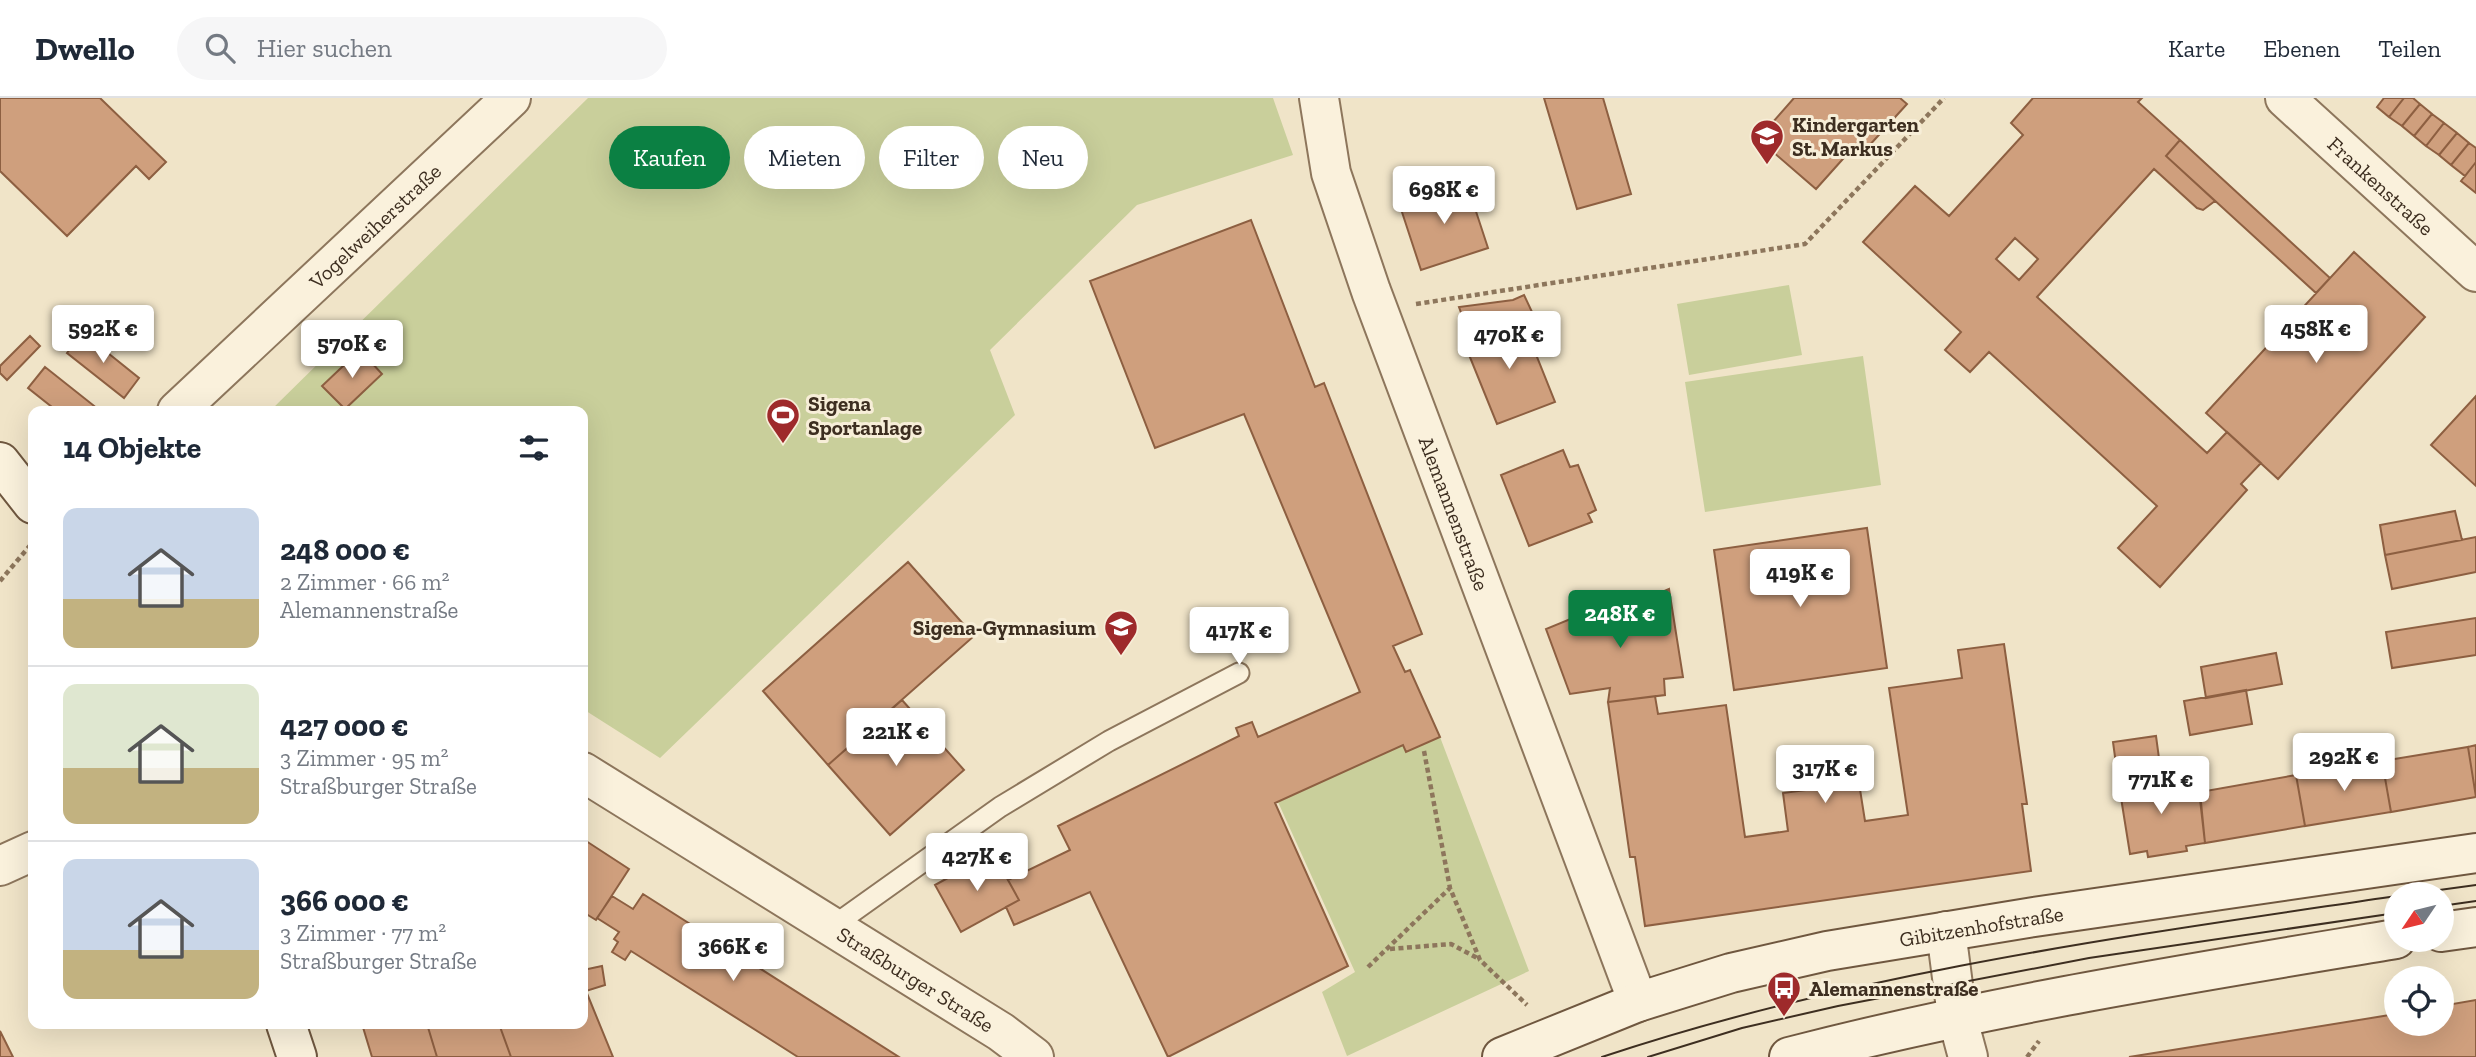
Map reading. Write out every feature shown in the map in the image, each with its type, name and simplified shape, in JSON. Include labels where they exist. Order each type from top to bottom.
[{"type":"street","name":"Vogelweiherstraße","points":[[182,406],[511,98]]},
{"type":"street","name":"Alemannenstraße","points":[[1319,98],[1331,173],[1377,310],[1638,1002]]},
{"type":"street","name":"Frankenstraße","points":[[2285,98],[2476,272]]},
{"type":"street","points":[[0,462],[28,498]]},
{"type":"street","name":"Straßburger Straße","points":[[588,775],[1001,1032],[1034,1057]]},
{"type":"street","points":[[0,866],[28,852]]},
{"type":"street","name":"Gibitzenhofstraße","points":[[1502,1057],[1555,1033],[1689,985],[1874,942],[2476,853]]},
{"type":"street","points":[[2454,930],[2476,927]]},
{"type":"street","points":[[1946,930],[1957,1016],[1968,1057]]},
{"type":"street","points":[[1789,1057],[1957,1016],[2384,941]]},
{"type":"street","points":[[288,1029],[297,1057]]},
{"type":"lane","points":[[833,926],[1000,807],[1109,741],[1239,673]]},
{"type":"path","points":[[1377,310],[1805,244],[1944,98]]},
{"type":"path","points":[[0,581],[28,548]]},
{"type":"path","points":[[1424,751],[1450,888],[1480,960]]},
{"type":"path","points":[[1368,967],[1450,888]]},
{"type":"path","points":[[1388,949],[1451,944],[1480,960],[1555,1033]]},
{"type":"green space","name":"Sigena Sportanlage","points":[[588,98],[1273,98],[1293,155],[1137,205],[990,350],[1015,415],[660,758],[588,712],[588,406],[275,406]]},
{"type":"green space","points":[[1789,285],[1802,355],[1689,375],[1677,304]]},
{"type":"green space","points":[[1863,356],[1881,485],[1705,512],[1685,382]]},
{"type":"green space","points":[[1440,737],[1529,971],[1347,1056],[1322,992],[1355,972],[1278,802],[1403,745],[1406,752]]},
{"type":"building","points":[[0,98],[100,98],[166,162],[149,179],[136,166],[67,236],[0,171]]},
{"type":"building","points":[[1544,98],[1603,98],[1631,194],[1577,209]]},
{"type":"building","points":[[1794,98],[1900,98],[1907,104],[1867,148],[1859,141],[1816,189],[1758,139]]},
{"type":"building","points":[[2033,98],[2142,98],[2138,102],[2180,140],[2166,156],[2215,201],[2203,210],[2197,208],[2154,169],[2037,297],[2207,453],[2227,432],[2261,463],[2241,484],[2247,490],[2160,587],[2118,548],[2157,506],[1989,352],[1970,372],[1945,350],[1961,332],[1863,242],[1915,186],[1949,216],[2023,135],[2011,123]],"holes":[[[2015,238],[2038,259],[2019,280],[1996,259]]]},
{"type":"building","points":[[2384,98],[2404,98],[2389,117],[2377,107]]},
{"type":"building","points":[[2404,98],[2413,98],[2420,104],[2402,126],[2389,117]]},
{"type":"building","points":[[2420,104],[2432,114],[2414,136],[2402,126]]},
{"type":"building","points":[[2432,114],[2444,123],[2426,146],[2414,136]]},
{"type":"building","points":[[2444,123],[2457,133],[2439,155],[2426,146]]},
{"type":"building","points":[[2457,133],[2469,143],[2451,165],[2439,155]]},
{"type":"building","points":[[2180,140],[2330,278],[2316,293],[2166,156]]},
{"type":"building","points":[[2469,143],[2476,148],[2476,162],[2465,176],[2451,165]]},
{"type":"building","points":[[2476,162],[2476,193],[2461,181]]},
{"type":"building","points":[[1466,181],[1488,248],[1421,270],[1399,203]]},
{"type":"building","points":[[1251,220],[1315,387],[1324,383],[1422,634],[1393,646],[1405,672],[1410,670],[1440,737],[1406,752],[1403,745],[1275,803],[1348,966],[1168,1057],[1090,892],[1014,925],[1006,907],[1019,900],[1008,880],[1070,850],[1058,826],[1239,736],[1236,728],[1252,722],[1258,737],[1360,692],[1244,414],[1155,448],[1090,281]]},
{"type":"building","points":[[2354,252],[2425,317],[2278,479],[2206,413]]},
{"type":"building","points":[[1524,295],[1532,312],[1470,337],[1459,307],[1513,300]]},
{"type":"building","points":[[1521,317],[1555,402],[1497,424],[1463,340]]},
{"type":"building","points":[[83,333],[139,378],[124,398],[67,353]]},
{"type":"building","points":[[30,336],[40,346],[7,380],[0,373],[0,366]]},
{"type":"building","points":[[360,350],[382,374],[348,406],[342,406],[322,386]]},
{"type":"building","points":[[45,367],[94,406],[51,406],[28,388]]},
{"type":"building","points":[[2476,396],[2476,486],[2431,445]]},
{"type":"building","points":[[1563,450],[1570,467],[1578,465],[1596,510],[1588,514],[1592,522],[1529,546],[1501,475]]},
{"type":"building","points":[[2455,511],[2462,540],[2385,555],[2380,525]]},
{"type":"building","points":[[1867,528],[1887,668],[1734,690],[1714,550]]},
{"type":"building","points":[[2476,537],[2476,572],[2392,589],[2385,555]]},
{"type":"building","points":[[908,562],[974,636],[828,765],[763,691]]},
{"type":"building","points":[[1669,589],[1683,677],[1664,679],[1665,695],[1608,702],[1610,688],[1570,694],[1546,629],[1602,606],[1607,616]]},
{"type":"building","points":[[2476,618],[2476,655],[2392,668],[2386,632]]},
{"type":"building","points":[[2004,644],[2027,804],[2022,804],[2031,871],[1645,926],[1635,857],[1630,857],[1608,702],[1655,696],[1658,714],[1726,705],[1745,837],[1788,831],[1783,793],[1859,783],[1865,821],[1908,815],[1889,688],[1962,678],[1958,650]]},
{"type":"building","points":[[2276,653],[2282,684],[2206,698],[2201,667]]},
{"type":"building","points":[[2246,690],[2252,724],[2190,735],[2184,701]]},
{"type":"building","points":[[902,700],[964,770],[890,835],[828,765]]},
{"type":"building","points":[[2156,736],[2163,788],[2157,782],[2151,782],[2149,774],[2118,779],[2113,742]]},
{"type":"building","points":[[2476,745],[2476,797],[2468,747]]},
{"type":"building","points":[[2468,747],[2476,797],[2391,812],[2382,761]]},
{"type":"building","points":[[2382,761],[2391,812],[2305,826],[2296,775]]},
{"type":"building","points":[[2149,774],[2151,782],[2157,782],[2163,788],[2198,782],[2205,843],[2186,846],[2187,851],[2148,857],[2147,851],[2130,854],[2118,779]]},
{"type":"building","points":[[2296,775],[2305,826],[2205,843],[2200,792]]},
{"type":"building","points":[[588,842],[629,869],[596,920],[588,915]]},
{"type":"building","points":[[993,853],[1019,900],[961,932],[935,885]]},
{"type":"building","points":[[643,894],[899,1057],[798,1057],[631,951],[625,960],[612,952],[618,942],[614,939],[619,932],[597,918],[612,896],[633,909]]},
{"type":"building","points":[[602,966],[605,985],[588,990],[588,969]]},
{"type":"building","points":[[588,996],[613,1057],[511,1057],[501,1029],[588,1029]]},
{"type":"building","points":[[2476,1000],[2476,1057],[2129,1057],[2384,1016],[2384,1036],[2454,1036],[2454,1004]]},
{"type":"building","points":[[364,1029],[429,1029],[437,1057],[372,1057]]},
{"type":"building","points":[[429,1029],[501,1029],[511,1057],[437,1057]]},
{"type":"building","points":[[0,1031],[13,1057],[0,1057]]},
{"type":"tram line","points":[[2454,888],[2476,885]]},
{"type":"tram line","points":[[1602,1057],[1699,1027],[1896,979],[2095,942],[2384,898]]},
{"type":"tram line","points":[[2454,904],[2476,901]]},
{"type":"tram line","points":[[1648,1057],[1742,1028],[1838,1006],[2089,958],[2384,915]]},
{"type":"place","name":"Kindergarten St. Markus","points":[[1767,166]]},
{"type":"place","name":"Sigena Sportanlage","points":[[783,445]]},
{"type":"place","name":"Sigena-Gymnasium","points":[[1121,657]]},
{"type":"place","name":"Alemannenstraße","points":[[1784,1018]]}]
